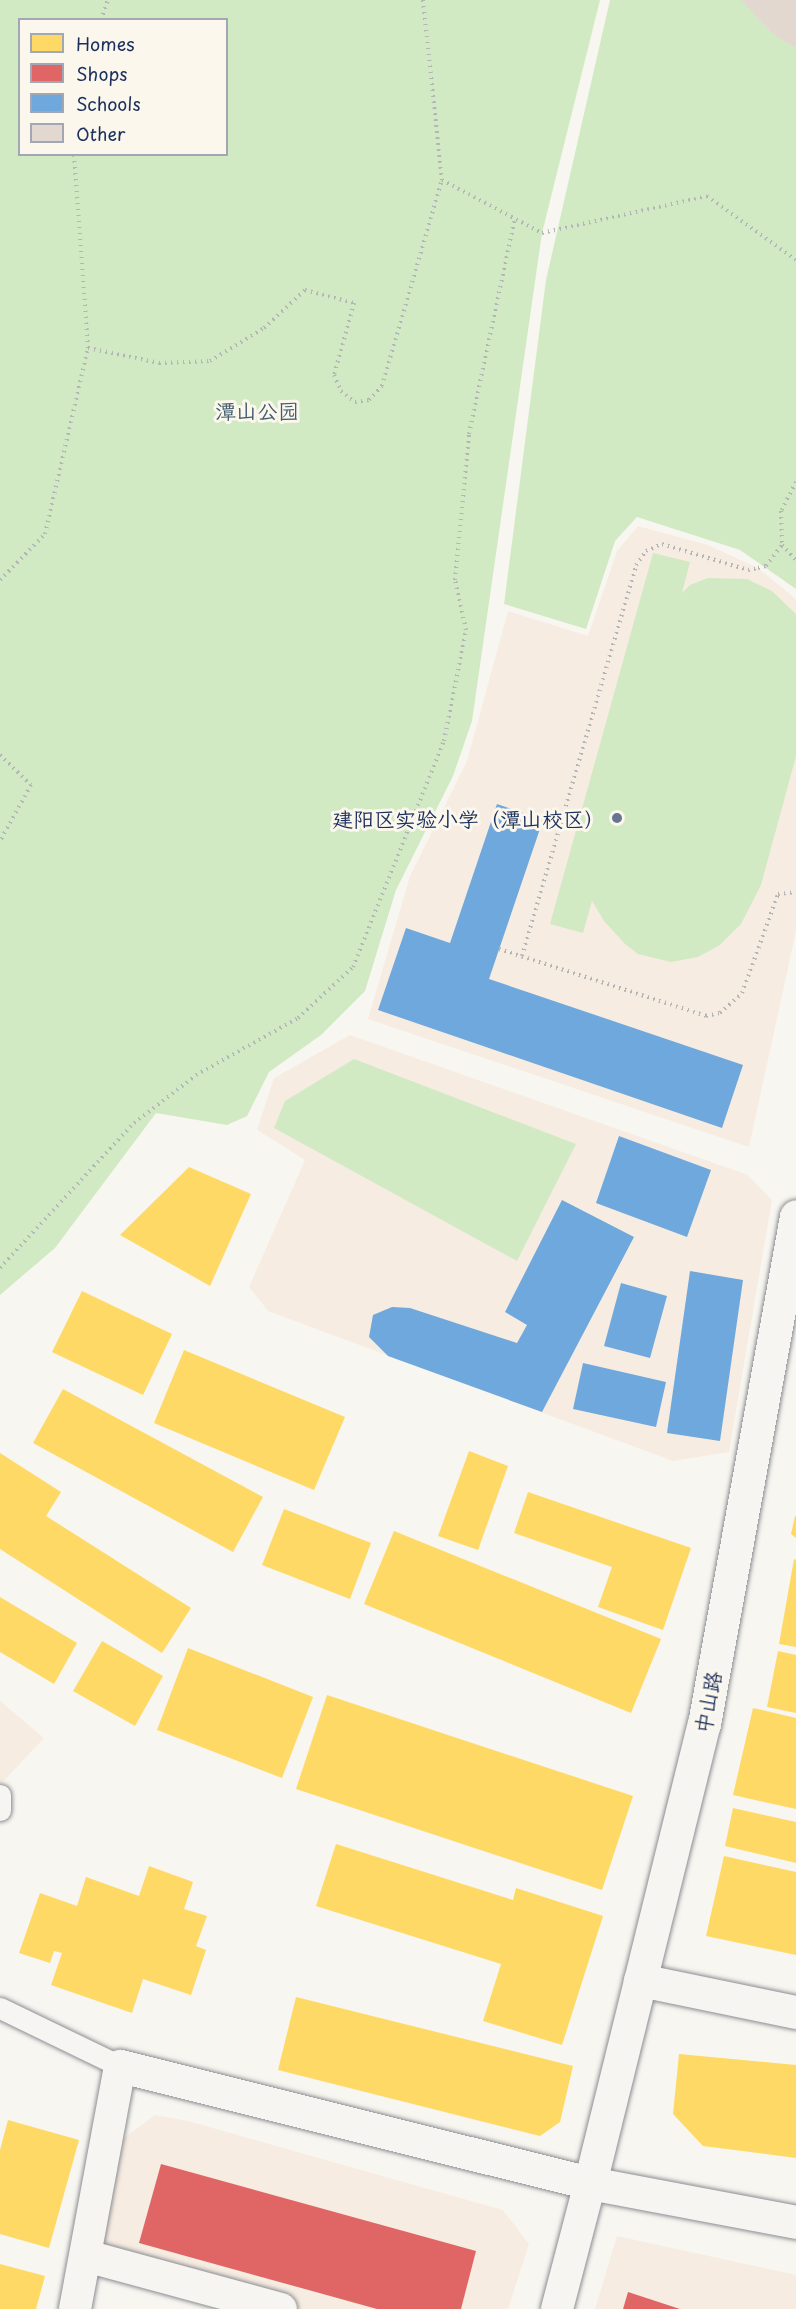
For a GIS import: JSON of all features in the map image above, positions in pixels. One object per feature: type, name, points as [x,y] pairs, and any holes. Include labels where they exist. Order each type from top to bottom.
[{"type":"street","name":"中山路","points":[[590,2183],[704,1724],[796,1216]]},
{"type":"street","points":[[640,1980],[796,2012]]},
{"type":"street","points":[[75,2309],[120,2066],[590,2183],[796,2222]]},
{"type":"street","points":[[557,2309],[590,2183]]},
{"type":"street","points":[[86,2256],[281,2309]]},
{"type":"lane","points":[[0,1794],[0,1810]]},
{"type":"lane","points":[[0,2008],[120,2066]]},
{"type":"path","points":[[102,18],[108,0]]},
{"type":"path","points":[[88,348],[159,363],[210,361],[264,327],[305,290],[354,303],[334,375],[341,391],[355,402],[369,400],[382,386],[442,180],[423,0]]},
{"type":"path","points":[[0,580],[45,534],[88,348],[74,156]]},
{"type":"path","points":[[442,180],[542,233],[707,196],[796,260]]},
{"type":"path","points":[[0,1268],[134,1123],[196,1075],[298,1018],[353,967],[444,741],[466,630],[455,580],[469,434],[515,218]]},
{"type":"path","points":[[522,956],[636,565],[646,551],[662,544],[748,570],[766,566],[782,545],[781,511],[796,482]]},
{"type":"path","points":[[782,545],[796,560]]},
{"type":"path","points":[[0,754],[31,785],[0,841]]},
{"type":"path","points":[[499,949],[706,1016],[720,1013],[742,993],[778,894],[796,892]]},
{"type":"shaded area","name":"建阳区实验小学（潭山校区）","points":[[638,526],[708,545],[758,568],[796,599],[796,931],[749,1147],[368,1019],[410,876],[467,761],[508,611],[588,636],[617,551]]},
{"type":"shaded area","points":[[350,1035],[748,1175],[772,1200],[729,1452],[673,1461],[268,1311],[249,1287],[305,1160],[257,1130],[274,1078]]},
{"type":"shaded area","points":[[0,1701],[44,1738],[0,1785]]},
{"type":"shaded area","points":[[155,2115],[188,2121],[503,2210],[529,2244],[508,2309],[228,2309],[97,2257],[120,2141]]},
{"type":"shaded area","points":[[617,2236],[796,2275],[796,2309],[595,2309]]},
{"type":"green space","name":"潭山公园","points":[[0,0],[600,0],[542,233],[472,721],[453,776],[396,890],[365,991],[321,1035],[269,1072],[247,1116],[227,1125],[156,1113],[55,1248],[0,1295]]},
{"type":"green space","points":[[610,0],[796,0],[796,589],[740,550],[637,517],[615,541],[586,629],[504,604],[546,280]]},
{"type":"green space","points":[[653,553],[690,562],[682,593],[690,585],[708,578],[747,579],[772,591],[796,614],[796,756],[761,885],[741,924],[720,945],[698,957],[671,962],[638,954],[625,944],[604,921],[592,901],[583,933],[550,924]]},
{"type":"green space","points":[[354,1059],[576,1144],[517,1261],[274,1128],[285,1101]]},
{"type":"building: Homes","points":[[189,1167],[251,1194],[210,1286],[120,1235]]},
{"type":"building: Homes","points":[[82,1291],[172,1334],[143,1395],[52,1352]]},
{"type":"building: Homes","points":[[184,1350],[345,1417],[314,1490],[154,1423]]},
{"type":"building: Homes","points":[[63,1389],[263,1497],[233,1552],[33,1443]]},
{"type":"building: Homes","points":[[469,1451],[508,1466],[478,1550],[438,1536]]},
{"type":"building: Homes","points":[[0,1453],[61,1492],[46,1516],[191,1608],[162,1653],[0,1549]]},
{"type":"building: Homes","points":[[528,1492],[691,1548],[663,1630],[598,1607],[612,1567],[514,1533]]},
{"type":"building: Homes","points":[[284,1509],[371,1543],[350,1599],[262,1565]]},
{"type":"building: Homes","points":[[796,1516],[796,1538],[791,1534]]},
{"type":"building: Homes","points":[[394,1531],[661,1639],[631,1713],[364,1604]]},
{"type":"building: Homes","points":[[794,1559],[796,1560],[796,1647],[779,1644]]},
{"type":"building: Homes","points":[[0,1597],[77,1643],[54,1684],[0,1652]]},
{"type":"building: Homes","points":[[102,1641],[163,1676],[135,1726],[73,1691]]},
{"type":"building: Homes","points":[[188,1648],[313,1697],[282,1778],[157,1730]]},
{"type":"building: Homes","points":[[778,1651],[796,1655],[796,1713],[767,1707]]},
{"type":"building: Homes","points":[[327,1695],[633,1796],[602,1890],[296,1789]]},
{"type":"building: Homes","points":[[753,1708],[796,1718],[796,1809],[733,1795]]},
{"type":"building: Homes","points":[[733,1808],[796,1822],[796,1863],[725,1846]]},
{"type":"building: Homes","points":[[336,1844],[513,1900],[516,1888],[603,1916],[562,2045],[483,2021],[501,1964],[316,1906]]},
{"type":"building: Homes","points":[[724,1856],[796,1872],[796,1955],[706,1936]]},
{"type":"building: Homes","points":[[149,1866],[193,1882],[184,1909],[207,1916],[196,1946],[206,1950],[191,1995],[143,1979],[132,2013],[51,1985],[62,1953],[54,1951],[50,1963],[19,1953],[40,1893],[77,1906],[86,1877],[139,1896]]},
{"type":"building: Homes","points":[[296,1997],[573,2066],[560,2122],[540,2136],[278,2070]]},
{"type":"building: Homes","points":[[679,2054],[796,2065],[796,2158],[703,2146],[673,2114]]},
{"type":"building: Homes","points":[[8,2120],[79,2140],[49,2248],[0,2234],[0,2150]]},
{"type":"building: Homes","points":[[0,2264],[45,2276],[36,2309],[0,2309]]},
{"type":"building: Shops","points":[[161,2164],[476,2251],[461,2309],[377,2309],[139,2243]]},
{"type":"building: Shops","points":[[628,2292],[680,2309],[623,2309]]},
{"type":"building: Schools","points":[[497,804],[543,820],[489,979],[743,1065],[722,1128],[378,1010],[406,928],[450,943]]},
{"type":"building: Schools","points":[[619,1136],[711,1170],[687,1237],[596,1203]]},
{"type":"building: Schools","points":[[562,1200],[634,1237],[542,1412],[388,1356],[369,1337],[373,1315],[392,1307],[410,1308],[517,1343],[527,1325],[505,1312]]},
{"type":"building: Schools","points":[[690,1271],[743,1280],[720,1441],[667,1433]]},
{"type":"building: Schools","points":[[621,1283],[667,1296],[650,1358],[604,1346]]},
{"type":"building: Schools","points":[[583,1363],[666,1382],[656,1427],[573,1409]]},
{"type":"building: Other","points":[[741,0],[796,0],[796,48],[773,34]]},
{"type":"place","name":"建阳区实验小学（潭山校区）","points":[[617,818]]}]
